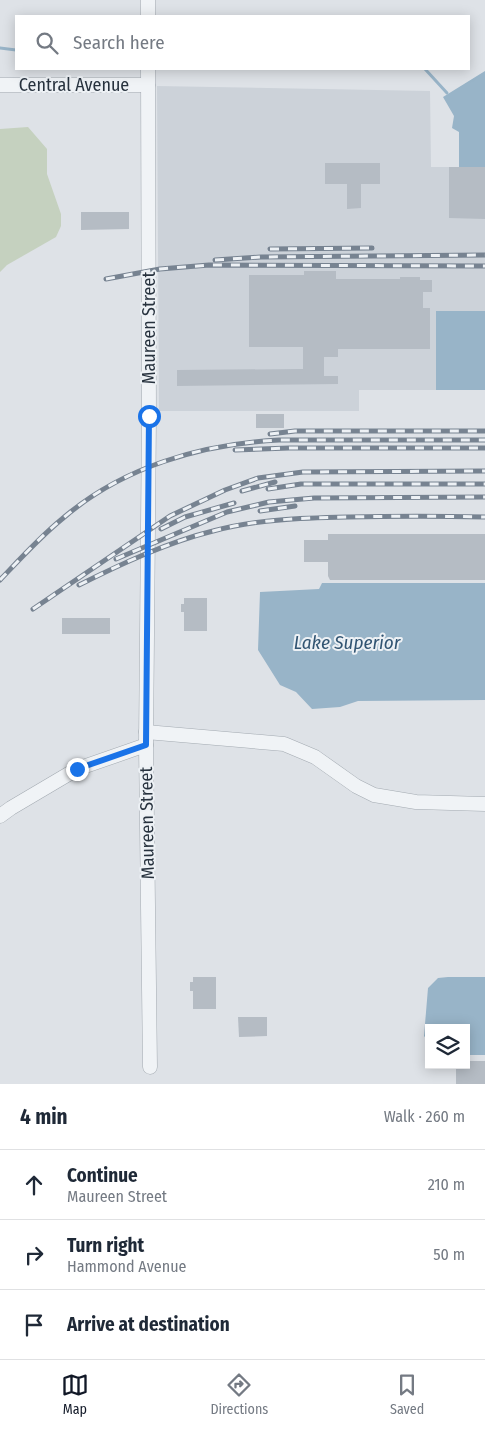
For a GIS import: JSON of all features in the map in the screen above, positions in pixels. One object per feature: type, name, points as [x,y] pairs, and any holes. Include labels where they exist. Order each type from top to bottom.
[{"type":"street","points":[[148,0],[148,15]]},
{"type":"street","name":"Maureen Street","points":[[148,70],[149,416],[146,738],[150,1067]]},
{"type":"street","name":"Central Avenue","points":[[0,85],[148,85]]},
{"type":"street","points":[[0,816],[77,769],[146,738],[284,744],[315,757],[356,786],[374,795],[416,802],[485,804]]},
{"type":"shaded area","points":[[157,86],[430,91],[431,167],[485,167],[485,311],[436,311],[436,390],[359,390],[359,411],[159,411]]},
{"type":"green space","points":[[28,127],[47,149],[47,174],[61,214],[61,226],[56,237],[7,265],[0,272],[0,129]]},
{"type":"water","points":[[485,71],[485,167],[459,167],[459,132],[452,128],[454,116],[443,97]]},
{"type":"water","points":[[436,311],[485,311],[485,390],[436,390]]},
{"type":"water","name":"Lake Superior","points":[[322,583],[485,583],[485,700],[358,701],[340,707],[312,709],[296,692],[280,685],[258,650],[260,592],[319,589]]},
{"type":"water","points":[[485,977],[485,1055],[470,1055],[470,1024],[425,1024],[428,988],[438,978]]},
{"type":"building","points":[[325,163],[380,163],[380,184],[361,184],[361,208],[347,209],[347,184],[325,184]]},
{"type":"building","points":[[449,167],[485,167],[485,219],[449,218]]},
{"type":"building","points":[[81,212],[129,212],[129,229],[81,230]]},
{"type":"building","points":[[304,271],[336,271],[336,279],[400,279],[400,277],[420,277],[420,280],[432,280],[432,292],[423,292],[423,308],[430,308],[430,349],[338,349],[338,357],[324,357],[324,376],[338,376],[338,384],[177,386],[177,370],[303,369],[303,347],[249,347],[249,275],[304,275]]},
{"type":"building","points":[[256,414],[284,414],[284,428],[256,428]]},
{"type":"building","points":[[328,534],[485,534],[485,580],[330,580],[328,576],[328,562],[304,562],[304,540],[328,540]]},
{"type":"building","points":[[184,598],[207,598],[207,631],[184,631],[184,612],[181,612],[181,604],[184,604]]},
{"type":"building","points":[[62,618],[110,618],[110,634],[62,634]]},
{"type":"building","points":[[193,977],[216,977],[216,1009],[193,1009],[193,991],[190,991],[190,982],[193,982]]},
{"type":"building","points":[[238,1017],[267,1017],[267,1036],[239,1037]]},
{"type":"building","points":[[470,1061],[485,1061],[485,1084],[456,1084],[456,1069],[470,1069]]},
{"type":"waterway","points":[[0,48],[15,50]]},
{"type":"waterway","points":[[426,70],[447,93]]},
{"type":"railway","points":[[270,249],[372,248]]},
{"type":"railway","points":[[215,260],[261,257],[485,255]]},
{"type":"railway","points":[[106,279],[160,269],[209,265],[485,266]]},
{"type":"railway","points":[[270,434],[295,431],[485,431]]},
{"type":"railway","points":[[0,580],[46,533],[85,501],[110,485],[136,472],[192,453],[250,442],[279,440],[485,440]]},
{"type":"railway","points":[[235,450],[289,448],[485,448]]},
{"type":"railway","points":[[33,609],[170,516],[225,490],[258,478],[303,472],[485,471]]},
{"type":"railway","points":[[242,491],[275,482]]},
{"type":"railway","points":[[268,489],[301,484],[485,484]]},
{"type":"railway","points":[[116,559],[227,512],[269,502],[314,498],[485,497]]},
{"type":"railway","points":[[161,529],[185,517],[234,503]]},
{"type":"railway","points":[[260,511],[295,506]]},
{"type":"railway","points":[[79,585],[162,547],[213,531],[246,524],[331,517],[485,517]]},
{"type":"route","points":[[77,769],[146,745],[149,416]]}]
